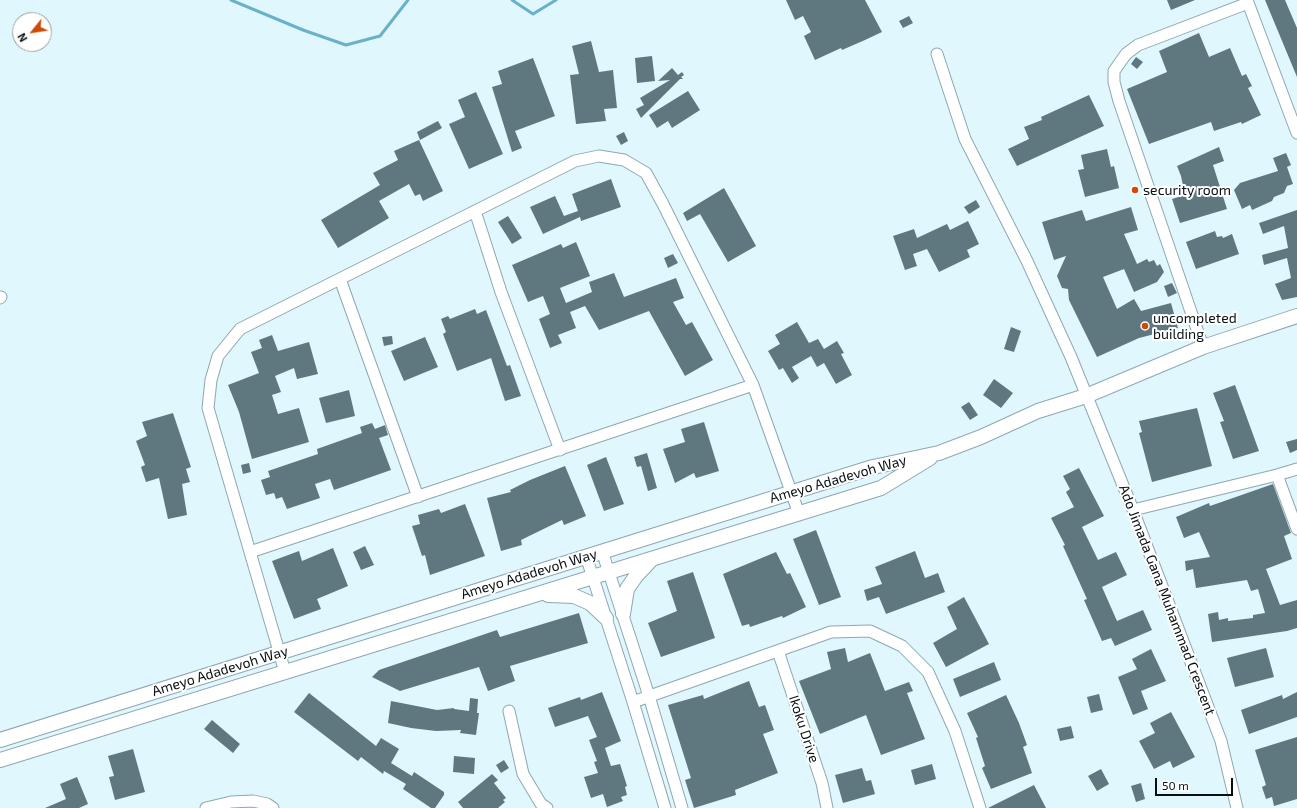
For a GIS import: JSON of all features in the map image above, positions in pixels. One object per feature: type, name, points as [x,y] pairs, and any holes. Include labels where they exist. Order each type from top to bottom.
[{"type":"street","points":[[1203,347],[1119,101],[1114,82],[1114,71],[1126,54],[1138,45],[1248,1],[1297,133]]},
{"type":"street","name":"Ado Jimada Gana Muhammad Crescent","points":[[937,54],[965,139],[1027,261],[1086,396],[1133,510],[1221,740],[1237,808]]},
{"type":"street","points":[[285,672],[208,408],[211,380],[218,356],[240,329],[575,161],[599,156],[624,160],[646,173],[753,385],[799,514]]},
{"type":"street","points":[[475,211],[501,292],[560,450]]},
{"type":"street","points":[[340,279],[418,497]]},
{"type":"street","points":[[939,453],[981,437],[1038,411],[1086,396],[1203,347],[1297,316]]},
{"type":"street","points":[[250,552],[753,385]]},
{"type":"street","name":"Ameyo Adadevoh Way","points":[[0,740],[790,492],[873,467],[939,453]]},
{"type":"street","name":"Ameyo Adadevoh Way","points":[[0,760],[881,488],[939,453]]},
{"type":"street","points":[[1133,510],[1297,469]]},
{"type":"street","points":[[1277,475],[1297,529]]},
{"type":"street","points":[[602,551],[649,696],[682,808]]},
{"type":"street","points":[[586,556],[665,808]]},
{"type":"street","points":[[623,614],[627,589],[636,576],[653,559]]},
{"type":"street","points":[[535,595],[574,596],[590,603],[606,618]]},
{"type":"street","points":[[633,702],[831,632],[870,631],[902,646],[928,672],[955,731],[980,808]]},
{"type":"street","name":"Ikoku Drive","points":[[778,651],[822,783],[827,808]]},
{"type":"street","points":[[510,711],[523,774],[541,804],[546,808]]},
{"type":"street","points":[[206,808],[231,802],[253,801],[268,804],[272,808]]},
{"type":"building","points":[[786,0],[865,0],[882,32],[815,60],[804,36],[811,32],[803,16],[795,20]]},
{"type":"building","points":[[1167,0],[1195,0],[1171,10]]},
{"type":"building","points":[[1265,0],[1285,0],[1297,28],[1297,77]]},
{"type":"building","points":[[909,16],[913,23],[903,28],[899,21]]},
{"type":"building","points":[[1199,33],[1209,57],[1230,48],[1242,76],[1246,74],[1252,86],[1248,88],[1261,115],[1242,124],[1241,122],[1214,131],[1211,122],[1149,144],[1127,89],[1167,72],[1159,51]]},
{"type":"building","points":[[591,41],[599,72],[613,70],[617,108],[604,109],[606,121],[576,124],[570,75],[579,74],[572,46]]},
{"type":"building","points":[[652,56],[655,81],[637,83],[635,58]]},
{"type":"building","points":[[1136,57],[1143,62],[1137,69],[1131,64]]},
{"type":"building","points":[[533,58],[555,116],[515,131],[522,148],[512,152],[492,87],[502,84],[498,71]]},
{"type":"building","points":[[672,68],[678,75],[682,72],[684,75],[681,77],[683,79],[680,79],[641,118],[636,109],[644,105],[640,98],[670,80],[658,81]]},
{"type":"building","points":[[688,91],[700,110],[672,128],[668,121],[657,128],[649,115]]},
{"type":"building","points":[[476,92],[503,154],[469,169],[449,124],[465,117],[458,100]]},
{"type":"building","points":[[1089,95],[1104,126],[1017,166],[1008,149],[1029,139],[1024,127],[1042,120],[1041,117]]},
{"type":"building","points":[[438,121],[442,128],[420,140],[417,132]]},
{"type":"building","points":[[624,132],[628,141],[621,145],[616,136]]},
{"type":"building","points":[[419,140],[443,191],[423,201],[420,194],[415,196],[409,184],[379,201],[389,218],[338,248],[321,220],[380,185],[373,173],[398,160],[394,151]]},
{"type":"building","points":[[1219,147],[1224,161],[1213,165],[1227,209],[1180,223],[1172,199],[1185,195],[1177,166]]},
{"type":"building","points":[[1107,149],[1111,167],[1114,166],[1119,188],[1085,197],[1078,170],[1084,169],[1081,155]]},
{"type":"building","points":[[1286,153],[1291,165],[1287,167],[1293,184],[1287,186],[1284,193],[1274,197],[1272,201],[1252,210],[1250,205],[1242,209],[1234,190],[1240,183],[1278,171],[1273,158]]},
{"type":"building","points":[[611,179],[621,207],[581,221],[580,217],[543,234],[530,207],[555,196],[564,216],[578,211],[572,194]]},
{"type":"building","points":[[724,188],[756,246],[728,262],[700,214],[687,221],[683,213]]},
{"type":"building","points":[[976,200],[980,207],[969,214],[964,207]]},
{"type":"building","points":[[1131,207],[1138,230],[1124,234],[1137,264],[1147,259],[1149,262],[1154,260],[1157,266],[1160,264],[1164,272],[1157,282],[1134,292],[1124,269],[1103,277],[1117,309],[1134,299],[1141,311],[1171,303],[1178,328],[1139,338],[1097,357],[1069,300],[1068,289],[1062,288],[1057,276],[1066,256],[1054,260],[1042,222],[1082,210],[1086,221]]},
{"type":"building","points":[[1297,210],[1297,297],[1282,300],[1275,284],[1291,278],[1287,258],[1264,265],[1262,255],[1288,248],[1284,226],[1263,234],[1259,223]]},
{"type":"building","points":[[508,216],[522,238],[512,244],[498,222]]},
{"type":"building","points":[[968,221],[979,244],[967,250],[970,257],[939,272],[927,249],[913,254],[917,266],[905,270],[893,236],[914,229],[917,238],[947,224],[950,230]]},
{"type":"building","points":[[1215,231],[1217,237],[1222,236],[1223,238],[1232,234],[1239,254],[1196,269],[1186,242]]},
{"type":"building","points":[[576,242],[590,276],[560,288],[566,303],[592,292],[589,282],[614,273],[624,297],[676,278],[684,298],[673,302],[686,325],[692,322],[713,360],[685,376],[649,311],[599,330],[585,306],[570,312],[576,328],[558,335],[562,343],[550,348],[539,319],[550,314],[543,296],[528,302],[512,265],[561,244],[563,248]]},
{"type":"building","points":[[673,254],[678,263],[668,268],[664,258]]},
{"type":"building","points":[[1172,283],[1177,293],[1168,297],[1164,286]]},
{"type":"building","points":[[475,309],[477,314],[486,310],[507,366],[510,365],[521,396],[505,401],[491,358],[457,371],[443,334],[446,332],[441,319],[448,316],[450,319]]},
{"type":"building","points":[[797,322],[809,343],[818,339],[824,349],[837,341],[844,353],[841,354],[852,375],[836,384],[824,363],[817,367],[811,356],[792,367],[799,378],[792,383],[783,368],[779,370],[768,351],[780,344],[775,335]]},
{"type":"building","points":[[1011,327],[1021,331],[1014,352],[1004,349]]},
{"type":"building","points":[[272,335],[278,351],[309,342],[318,374],[297,379],[294,368],[275,376],[281,392],[272,395],[278,414],[299,408],[309,442],[252,459],[239,412],[228,385],[259,373],[251,352],[262,348],[259,340]]},
{"type":"building","points":[[392,336],[393,344],[384,346],[382,337]]},
{"type":"building","points":[[425,337],[438,367],[404,381],[391,351]]},
{"type":"building","points":[[994,379],[1013,393],[1001,408],[983,395]]},
{"type":"building","points":[[1235,385],[1259,451],[1233,459],[1220,422],[1224,421],[1213,393]]},
{"type":"building","points":[[349,390],[355,416],[326,423],[319,398]]},
{"type":"building","points":[[969,402],[978,415],[970,420],[961,407]]},
{"type":"building","points":[[1197,408],[1212,466],[1152,482],[1139,433],[1142,432],[1139,421]]},
{"type":"building","points":[[173,413],[191,467],[186,469],[190,482],[182,484],[187,515],[168,519],[159,478],[146,482],[141,467],[145,465],[136,441],[147,436],[142,422]]},
{"type":"building","points":[[704,422],[719,471],[696,478],[694,473],[675,483],[663,449],[685,442],[681,429]]},
{"type":"building","points":[[372,423],[375,429],[385,425],[388,435],[379,438],[391,470],[334,490],[330,479],[315,484],[320,498],[287,509],[282,497],[276,499],[274,493],[266,495],[261,480],[270,477],[268,471],[318,454],[317,449],[362,433],[360,427]]},
{"type":"building","points":[[1297,439],[1297,450],[1290,453],[1286,442]]},
{"type":"building","points":[[647,453],[657,488],[648,491],[641,466],[637,467],[634,457]]},
{"type":"building","points":[[606,457],[624,504],[604,511],[587,465]]},
{"type":"building","points":[[249,463],[251,472],[243,474],[241,465]]},
{"type":"building","points":[[565,466],[586,516],[564,525],[562,520],[521,540],[522,545],[501,551],[487,498],[511,492],[510,490],[530,480]]},
{"type":"building","points":[[1079,468],[1104,516],[1082,527],[1098,560],[1116,552],[1127,575],[1102,587],[1117,621],[1143,610],[1152,630],[1115,646],[1111,638],[1102,641],[1084,600],[1087,599],[1063,546],[1065,545],[1051,518],[1074,507],[1066,492],[1070,489],[1063,476]]},
{"type":"building","points":[[1273,484],[1291,533],[1284,536],[1292,559],[1266,569],[1280,605],[1297,600],[1297,628],[1287,631],[1212,642],[1208,614],[1218,612],[1219,620],[1228,618],[1228,621],[1253,618],[1253,615],[1265,613],[1258,589],[1251,591],[1247,580],[1196,588],[1193,569],[1186,571],[1185,561],[1210,557],[1199,532],[1184,538],[1176,517],[1209,503],[1210,506]]},
{"type":"building","points":[[465,504],[485,556],[430,575],[425,555],[422,556],[412,526],[420,524],[418,515],[439,509],[441,513]]},
{"type":"building","points":[[816,530],[841,597],[819,605],[793,539]]},
{"type":"building","points":[[365,546],[374,565],[361,570],[353,552]]},
{"type":"building","points":[[333,548],[348,586],[317,599],[321,609],[294,619],[272,561],[299,551],[302,561]]},
{"type":"building","points":[[915,551],[925,578],[938,573],[945,592],[886,614],[879,597],[867,601],[864,590],[882,584],[875,567]]},
{"type":"building","points":[[776,552],[787,574],[790,573],[806,607],[783,618],[782,616],[750,627],[749,624],[742,626],[723,574]]},
{"type":"building","points":[[693,572],[715,638],[661,657],[648,623],[677,611],[667,581]]},
{"type":"building","points":[[964,597],[989,644],[946,667],[933,643],[957,629],[947,607]]},
{"type":"building","points":[[579,613],[588,643],[510,666],[515,681],[488,691],[479,667],[400,691],[372,677],[379,670],[497,630],[500,637]]},
{"type":"building","points":[[845,648],[848,662],[870,653],[885,691],[909,682],[913,691],[907,693],[925,739],[881,755],[866,715],[820,734],[799,681],[831,669],[827,652]]},
{"type":"building","points":[[1266,648],[1274,677],[1235,687],[1227,658]]},
{"type":"building","points":[[1151,649],[1166,681],[1141,691],[1148,709],[1133,715],[1118,677],[1137,669],[1132,659]]},
{"type":"building","points":[[994,662],[1001,680],[960,697],[953,679]]},
{"type":"building","points":[[749,681],[759,707],[765,705],[774,730],[763,734],[778,773],[735,790],[736,795],[694,808],[685,780],[691,778],[668,705],[703,695],[704,699]]},
{"type":"building","points":[[602,692],[621,741],[605,748],[611,766],[620,764],[627,786],[625,787],[627,795],[621,797],[623,801],[607,807],[603,794],[591,798],[584,777],[598,773],[594,762],[597,761],[589,740],[597,737],[588,716],[555,727],[548,708],[580,697],[581,700]]},
{"type":"building","points":[[1297,692],[1297,717],[1249,734],[1241,710],[1282,695],[1283,699]]},
{"type":"building","points":[[309,693],[376,746],[381,738],[399,749],[391,763],[412,776],[414,772],[444,792],[444,795],[435,808],[431,808],[403,789],[406,784],[384,771],[383,774],[361,757],[358,761],[294,712]]},
{"type":"building","points":[[1099,694],[1103,710],[1091,713],[1087,697]]},
{"type":"building","points":[[1006,695],[1027,745],[1023,747],[1032,773],[991,789],[982,768],[985,766],[976,738],[978,737],[967,713]]},
{"type":"building","points":[[470,698],[478,699],[477,713],[479,713],[476,735],[460,733],[461,730],[436,731],[388,723],[391,701],[437,710],[454,708],[469,711]]},
{"type":"building","points":[[1171,712],[1195,757],[1173,768],[1170,761],[1154,769],[1139,741],[1155,733],[1150,723]]},
{"type":"building","points":[[212,720],[240,744],[233,753],[204,729]]},
{"type":"building","points":[[1071,726],[1074,738],[1060,741],[1057,729]]},
{"type":"building","points":[[1297,737],[1297,799],[1274,806],[1272,797],[1266,799],[1262,787],[1266,785],[1255,750]]},
{"type":"building","points":[[133,749],[145,792],[115,800],[109,777],[114,776],[108,756]]},
{"type":"building","points":[[454,756],[475,758],[474,774],[453,772]]},
{"type":"building","points":[[504,760],[509,768],[501,773],[496,765]]},
{"type":"building","points":[[932,764],[936,779],[915,785],[911,770]]},
{"type":"building","points":[[862,768],[866,781],[871,780],[875,794],[843,803],[835,775]]},
{"type":"building","points":[[1101,769],[1109,784],[1097,791],[1088,776]]},
{"type":"building","points":[[492,774],[498,780],[494,783],[506,798],[503,800],[505,802],[498,808],[463,808],[458,802]]},
{"type":"building","points":[[77,777],[88,804],[79,808],[45,808],[66,799],[60,784]]},
{"type":"building","points":[[1141,783],[1145,799],[1136,802],[1131,786]]},
{"type":"building","points":[[1034,785],[1046,808],[988,808]]},
{"type":"waterway","points":[[231,0],[303,30],[346,45],[380,36],[408,0]]},
{"type":"waterway","points":[[512,0],[533,14],[556,0]]},
{"type":"place","name":"security room","points":[[1135,190]]},
{"type":"place","name":"uncompleted building","points":[[1145,326]]}]
